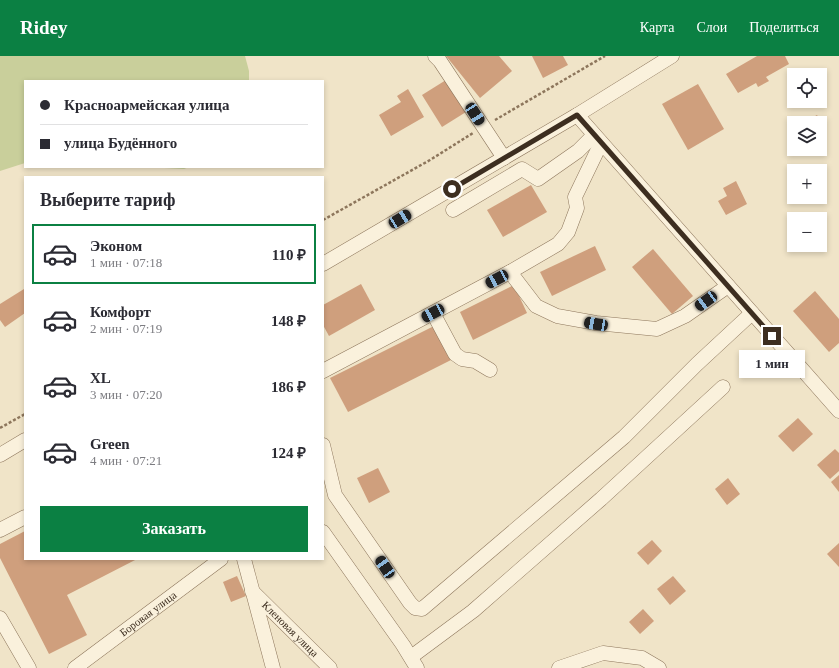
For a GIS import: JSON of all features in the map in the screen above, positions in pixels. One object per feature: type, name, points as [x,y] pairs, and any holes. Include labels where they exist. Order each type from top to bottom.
[{"type":"street","points":[[435,56],[440,61],[504,158]]},
{"type":"street","points":[[324,263],[577,115],[672,56]]},
{"type":"street","points":[[577,115],[752,313],[837,405]]},
{"type":"street","points":[[453,210],[522,168],[538,179],[598,139]]},
{"type":"street","points":[[324,370],[510,272],[558,244],[568,232],[577,208],[575,197],[598,139]]},
{"type":"street","points":[[510,272],[536,306],[557,316],[596,324],[657,329],[685,316],[728,286]]},
{"type":"street","points":[[433,313],[455,354],[462,359],[475,361],[490,370]]},
{"type":"street","points":[[324,450],[335,494],[410,603],[415,608],[422,609],[624,437],[697,364],[752,313]]},
{"type":"street","points":[[324,533],[414,663],[601,499],[723,387]]},
{"type":"street","points":[[0,455],[24,441]]},
{"type":"street","points":[[0,530],[24,518]]},
{"type":"street","name":"Боровая улица","points":[[75,668],[220,560]]},
{"type":"street","points":[[244,560],[272,668]]},
{"type":"street","name":"Кленовая улица","points":[[251,590],[330,668]]},
{"type":"street","points":[[0,618],[29,668]]},
{"type":"street","points":[[559,668],[603,653],[642,658],[659,668]]},
{"type":"path","points":[[324,219],[430,160],[483,127],[605,56]]},
{"type":"path","points":[[0,428],[24,415]]},
{"type":"green space","points":[[0,56],[245,56],[249,71],[249,80],[24,80],[24,163],[0,171]]},
{"type":"green space","points":[[164,168],[186,168],[184,169]]},
{"type":"building","points":[[446,56],[499,56],[512,71],[480,98]]},
{"type":"building","points":[[532,56],[563,56],[568,65],[543,78]]},
{"type":"building","points":[[757,56],[785,56],[789,64],[766,77],[769,81],[758,87],[756,83],[738,93],[726,74]]},
{"type":"building","points":[[446,80],[466,112],[442,127],[422,95]]},
{"type":"building","points":[[698,84],[724,129],[688,150],[662,104]]},
{"type":"building","points":[[408,89],[424,117],[391,136],[379,115],[401,102],[397,96]]},
{"type":"building","points":[[736,181],[747,204],[726,215],[718,201],[727,196],[723,188]]},
{"type":"building","points":[[531,185],[547,212],[503,237],[487,210]]},
{"type":"building","points":[[595,246],[606,270],[552,296],[540,272]]},
{"type":"building","points":[[653,249],[693,296],[672,314],[632,267]]},
{"type":"building","points":[[361,284],[375,310],[329,336],[324,327],[324,304]]},
{"type":"building","points":[[514,285],[527,313],[473,340],[460,312]]},
{"type":"building","points":[[24,289],[24,314],[5,327],[0,320],[0,304]]},
{"type":"building","points":[[815,291],[839,319],[839,343],[829,352],[793,311]]},
{"type":"building","points":[[434,326],[451,360],[348,412],[330,378]]},
{"type":"building","points":[[798,418],[813,434],[793,452],[778,436]]},
{"type":"building","points":[[835,449],[839,453],[839,471],[830,479],[817,465]]},
{"type":"building","points":[[378,468],[390,492],[369,503],[357,478]]},
{"type":"building","points":[[839,475],[839,492],[831,482]]},
{"type":"building","points":[[728,478],[740,494],[727,505],[715,489]]},
{"type":"building","points":[[24,532],[24,560],[135,560],[67,595],[87,635],[49,654],[0,558],[0,544]]},
{"type":"building","points":[[652,540],[662,551],[648,565],[637,553]]},
{"type":"building","points":[[839,543],[839,567],[827,554]]},
{"type":"building","points":[[237,576],[246,596],[231,602],[223,582]]},
{"type":"building","points":[[673,576],[686,591],[670,605],[657,589]]},
{"type":"building","points":[[643,609],[654,621],[640,634],[629,622]]},
{"type":"route","points":[[452,189],[577,115],[772,336]]}]
